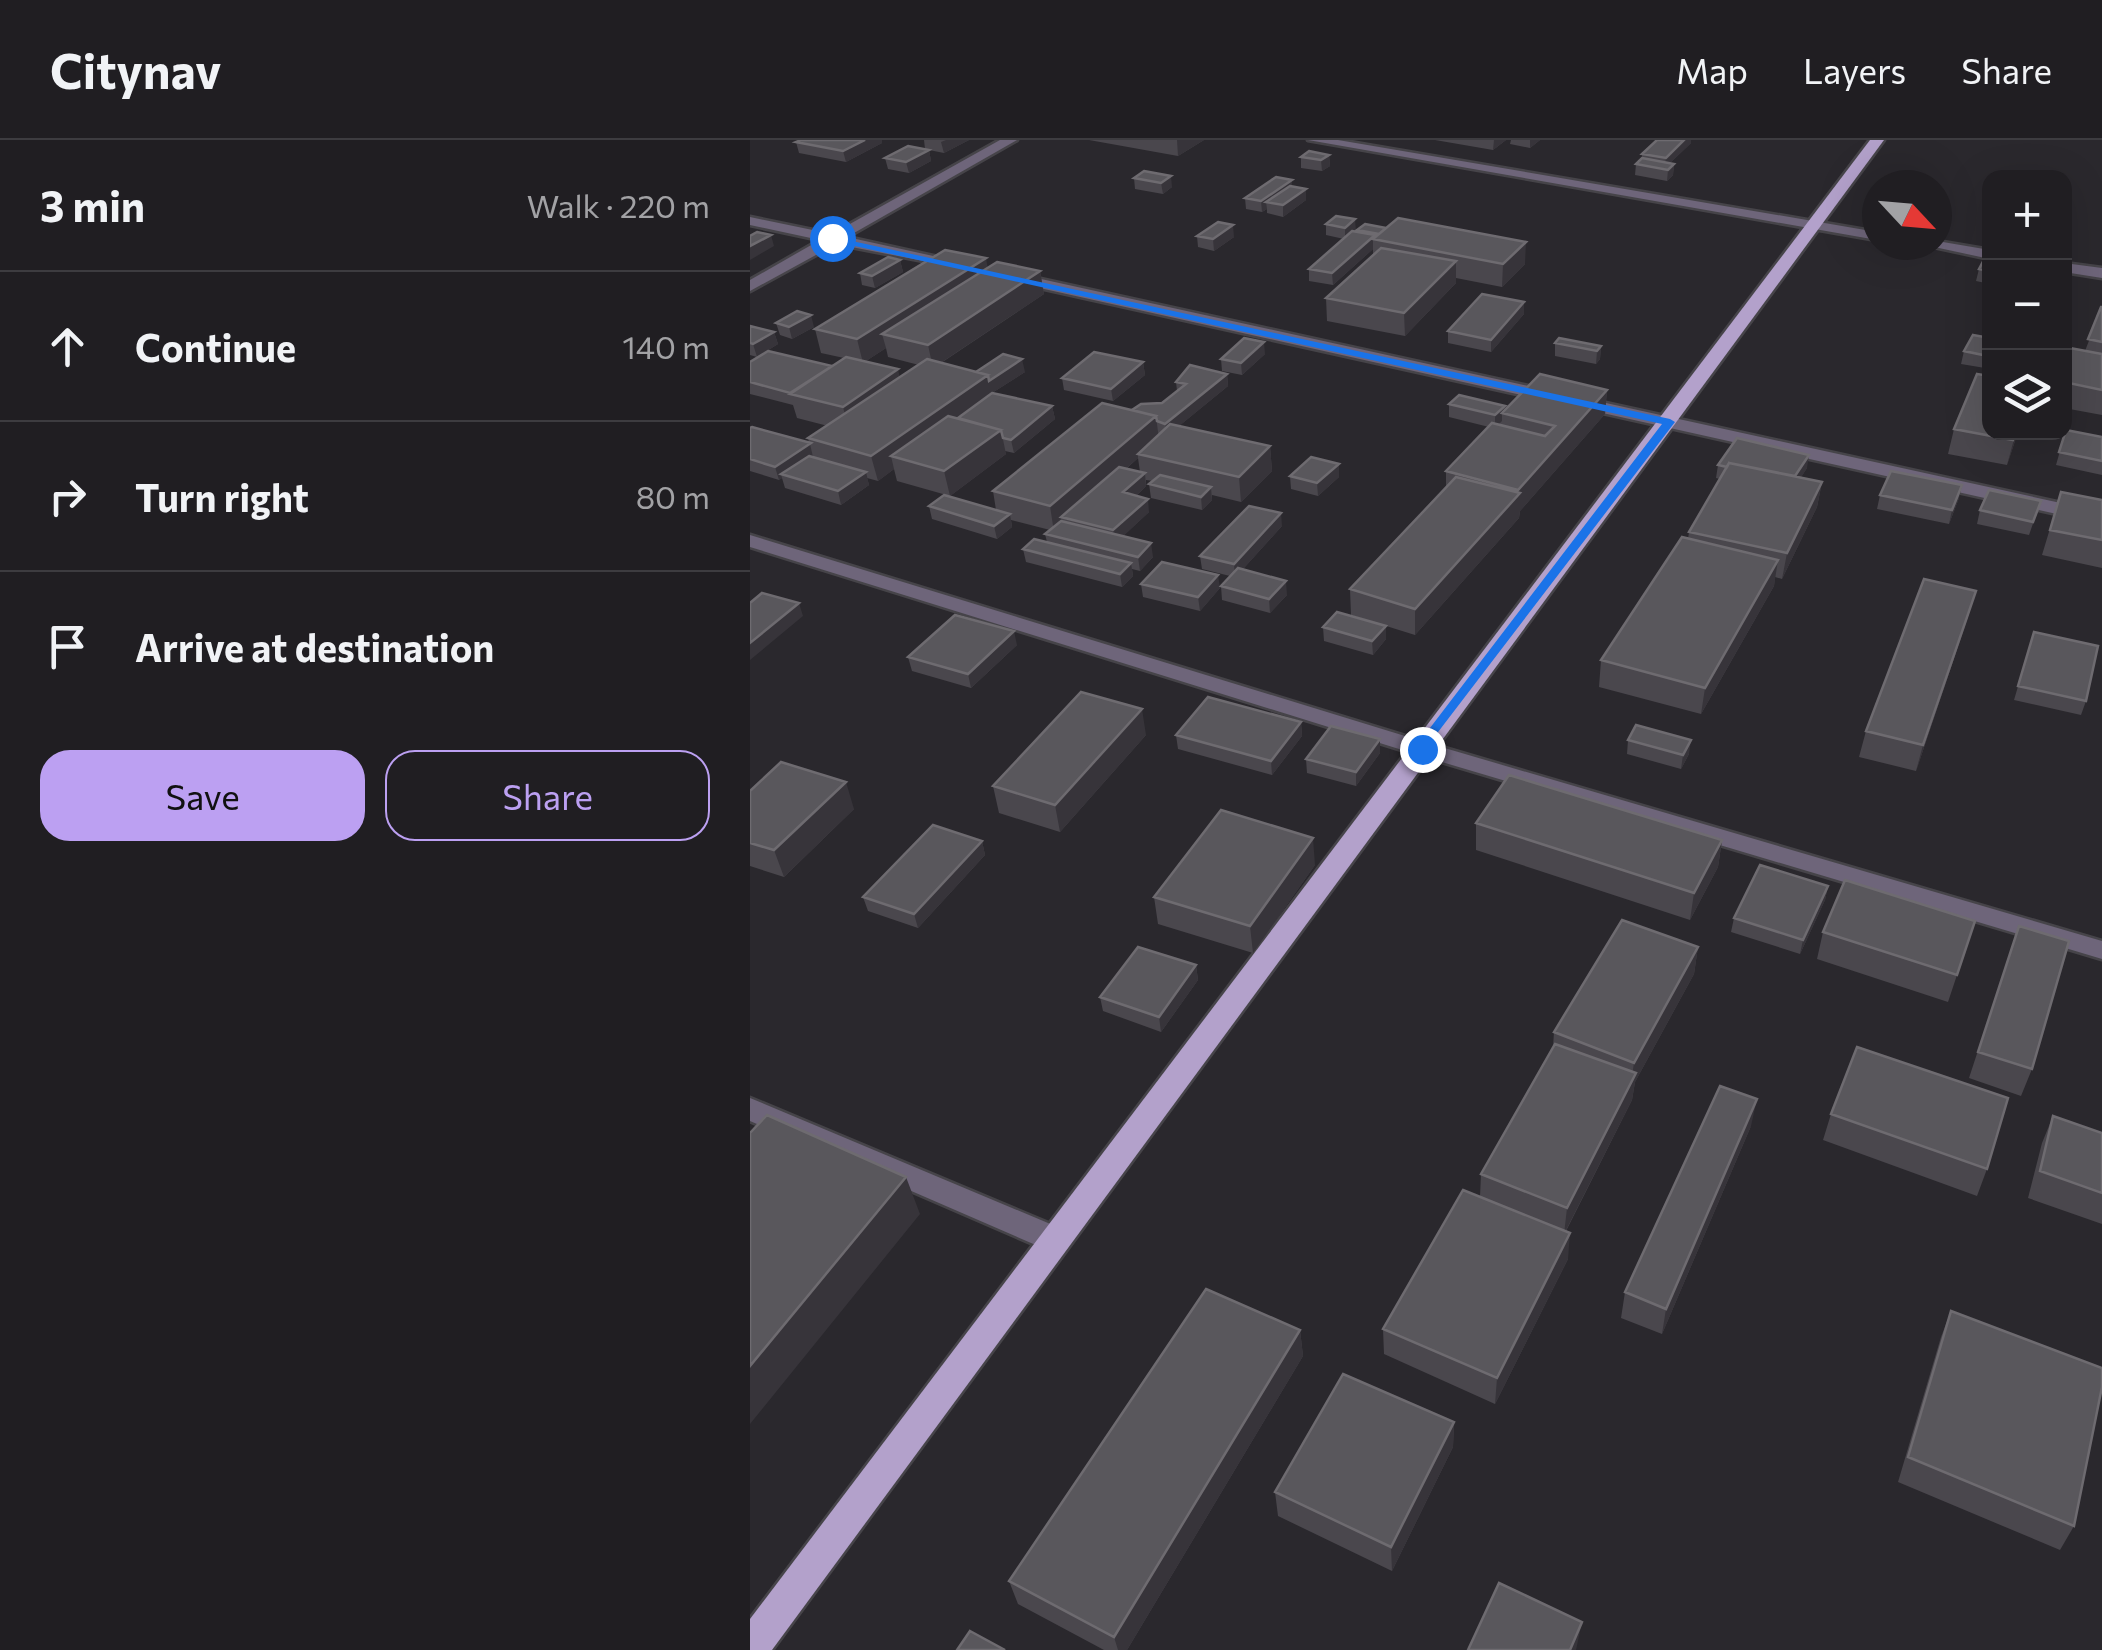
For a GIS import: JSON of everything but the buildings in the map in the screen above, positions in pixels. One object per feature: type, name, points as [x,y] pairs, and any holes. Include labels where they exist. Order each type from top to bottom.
[{"type":"main road","points":[[750,1649],[1877,140]]},
{"type":"street","points":[[750,286],[1010,140]]},
{"type":"street","points":[[1315,140],[1862,234]]},
{"type":"street","points":[[750,221],[2102,518]]},
{"type":"street","points":[[1952,248],[1982,253]]},
{"type":"street","points":[[2072,268],[2102,273]]},
{"type":"street","points":[[750,541],[1422,749],[2102,950]]},
{"type":"street","points":[[750,1109],[1056,1240]]},
{"type":"route","points":[[832,238],[1670,422],[1422,749]]}]
